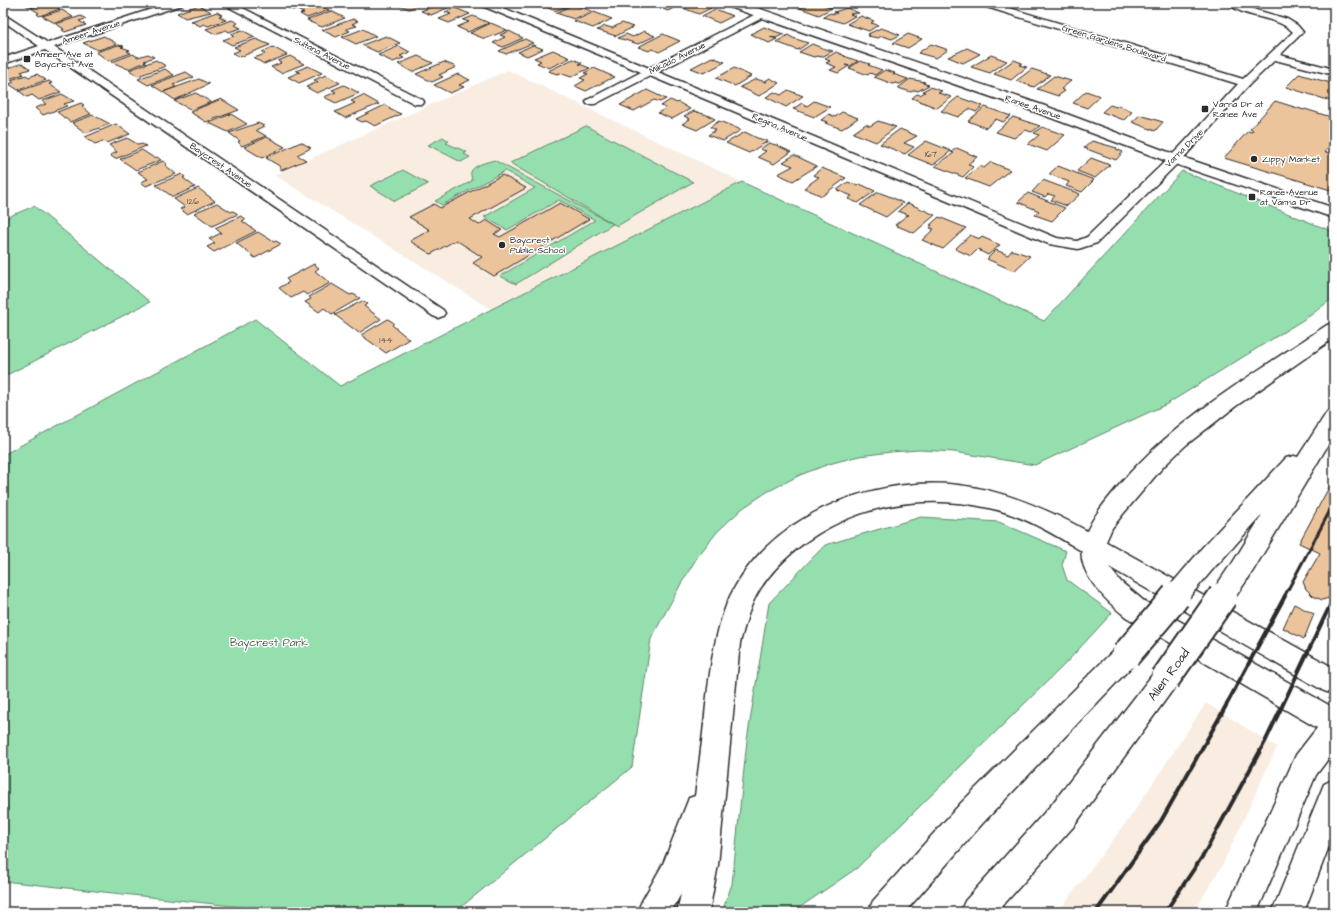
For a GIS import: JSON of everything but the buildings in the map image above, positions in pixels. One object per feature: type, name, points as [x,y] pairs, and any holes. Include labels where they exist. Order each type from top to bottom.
[{"type":"main road","name":"Ranee Avenue","points":[[732,3],[1043,110],[1174,159],[1334,213]]},
{"type":"main road","points":[[1334,329],[1242,390],[1196,424],[1170,446],[1148,468],[1103,522],[1093,546],[1093,555],[1100,574],[1107,585],[1118,597],[1135,609],[1334,723]]},
{"type":"main road","points":[[884,912],[908,883],[991,794],[1126,655],[1209,557],[1331,422]]},
{"type":"main road","name":"Allen Road","points":[[976,912],[1063,815],[1165,679],[1239,572],[1331,422]]},
{"type":"main road","points":[[693,912],[703,865],[725,654],[731,624],[745,593],[757,573],[774,555],[807,529],[834,514],[860,503],[883,497],[934,491],[960,493],[989,499],[1024,510],[1093,546],[1334,682]]},
{"type":"main road","points":[[1241,912],[1306,765],[1334,728]]},
{"type":"main road","points":[[653,912],[662,899],[685,852],[703,801],[716,738]]},
{"type":"main road","points":[[1288,912],[1334,794]]},
{"type":"main road","points":[[873,912],[908,883]]},
{"type":"street","name":"Ameer Avenue","points":[[3,60],[179,3]]},
{"type":"street","name":"Sultana Avenue","points":[[226,3],[419,102]]},
{"type":"street","name":"Regina Avenue","points":[[483,3],[1054,241],[1078,245]]},
{"type":"street","name":"Green Gardens Boulevard","points":[[982,3],[1245,83]]},
{"type":"street","name":"Varna Drive","points":[[1078,245],[1092,240],[1183,151],[1245,83],[1298,32],[1294,26],[1233,3]]},
{"type":"street","name":"Mikado Avenue","points":[[591,102],[763,14]]},
{"type":"street","name":"Baycrest Avenue","points":[[3,17],[438,313]]},
{"type":"street","points":[[1273,56],[1334,72]]},
{"type":"shaded area","name":"Baycrest Public School","points":[[508,70],[742,182],[491,309],[274,175]]},
{"type":"shaded area","points":[[1206,703],[1277,747],[1223,864],[1194,912],[1058,912],[1131,816]]},
{"type":"green space","points":[[586,126],[693,182],[617,226],[510,163]]},
{"type":"green space","points":[[443,137],[449,141],[446,143],[467,152],[464,154],[470,157],[461,162],[428,145]]},
{"type":"green space","points":[[494,160],[613,224],[516,284],[500,276],[595,220],[559,200],[507,230],[484,217],[535,188],[505,171],[442,205],[435,201],[472,181],[471,173],[475,167]]},
{"type":"green space","points":[[403,170],[428,184],[395,201],[370,186]]},
{"type":"green space","name":"Baycrest Park","points":[[1182,171],[1334,232],[1334,297],[1311,315],[1167,404],[1035,465],[954,452],[920,450],[859,456],[829,464],[800,475],[767,492],[743,508],[718,531],[698,556],[651,639],[632,767],[455,912],[288,912],[3,881],[3,455],[255,319],[340,386],[742,182],[1044,321]]},
{"type":"green space","points":[[34,206],[150,302],[3,377],[3,219]]},
{"type":"green space","points":[[921,517],[999,522],[1066,551],[1062,565],[1067,580],[1112,613],[1065,664],[857,868],[793,912],[722,912],[732,884],[747,740],[769,603],[825,545]]},
{"type":"railway","points":[[1284,597],[1334,503]]},
{"type":"railway","points":[[1096,912],[1161,821],[1222,713],[1285,596]]},
{"type":"railway","points":[[1165,912],[1204,854],[1266,740],[1334,597]]},
{"type":"place","name":"Ameer Ave at Baycrest Ave","points":[[27,59]]},
{"type":"place","name":"Varna Dr at Ranee Ave","points":[[1205,109]]},
{"type":"place","name":"Zippy Market","points":[[1254,159]]},
{"type":"place","name":"Ranee Avenue at Varna Dr","points":[[1252,197]]},
{"type":"place","name":"Baycrest Public School","points":[[502,245]]}]
